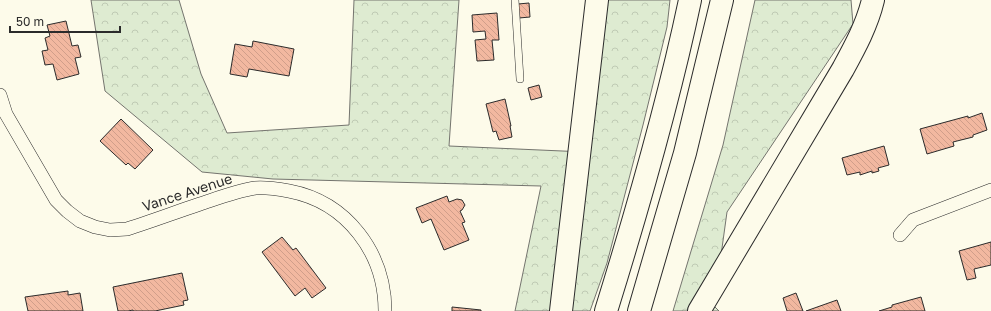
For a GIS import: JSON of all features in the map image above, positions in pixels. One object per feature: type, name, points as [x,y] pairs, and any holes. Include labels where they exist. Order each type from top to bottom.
[{"type":"highway","points":[[561,311],[597,0]]},
{"type":"highway","points":[[606,311],[656,143],[690,0]]},
{"type":"highway","points":[[639,311],[685,153],[722,0]]},
{"type":"highway","points":[[699,311],[856,46],[866,24],[873,0]]},
{"type":"street","name":"Vance Avenue","points":[[0,95],[6,114],[56,200],[80,221],[95,227],[110,230],[127,228],[143,224],[233,192],[256,188],[275,188],[298,193],[317,200],[334,210],[350,223],[364,239],[375,259],[381,277],[385,298],[385,311]]},
{"type":"street","points":[[900,235],[914,220],[991,190]]},
{"type":"lane","points":[[515,0],[520,79]]},
{"type":"green space","points":[[91,0],[179,0],[201,74],[227,133],[349,125],[354,0],[459,0],[449,146],[585,152],[608,0],[670,0],[667,27],[643,125],[607,263],[590,311],[515,311],[541,186],[273,179],[202,172],[105,91]]},
{"type":"green space","points":[[755,0],[851,0],[853,24],[727,212],[714,306],[719,311],[673,311],[723,145]]},
{"type":"building","points":[[529,3],[530,17],[519,18],[518,4]]},
{"type":"building","points":[[497,13],[499,40],[492,40],[494,60],[477,61],[475,40],[486,39],[485,31],[473,32],[472,15]]},
{"type":"building","points":[[66,21],[72,46],[78,45],[81,57],[75,58],[79,74],[57,80],[53,64],[45,65],[42,51],[48,50],[45,38],[50,36],[47,25]]},
{"type":"building","points":[[253,41],[294,49],[289,76],[249,69],[247,77],[230,74],[235,44],[252,47]]},
{"type":"building","points":[[539,85],[542,97],[531,100],[528,88]]},
{"type":"building","points":[[505,99],[512,137],[499,140],[496,131],[493,132],[486,104]]},
{"type":"building","points":[[982,113],[987,130],[973,135],[973,137],[953,142],[954,146],[927,154],[920,129],[968,116],[968,118]]},
{"type":"building","points":[[121,119],[153,150],[135,169],[128,163],[126,165],[100,141]]},
{"type":"building","points":[[884,146],[889,165],[878,168],[879,171],[872,173],[872,171],[860,175],[860,172],[847,175],[842,158]]},
{"type":"building","points":[[447,196],[449,202],[457,199],[462,200],[465,205],[460,211],[465,222],[462,223],[469,240],[444,250],[431,219],[422,223],[416,208]]},
{"type":"building","points":[[282,237],[293,250],[296,248],[326,288],[312,298],[305,288],[295,296],[262,252]]},
{"type":"building","points":[[991,242],[991,265],[974,269],[976,278],[967,280],[959,251]]},
{"type":"building","points":[[182,273],[188,300],[183,301],[184,305],[155,311],[118,311],[113,287]]},
{"type":"building","points":[[68,291],[68,295],[80,293],[83,311],[28,311],[25,297]]},
{"type":"building","points":[[796,293],[803,311],[787,311],[783,298]]},
{"type":"building","points":[[921,297],[925,311],[879,311],[892,307],[892,305]]},
{"type":"building","points":[[837,300],[841,311],[806,311]]},
{"type":"building","points":[[452,307],[481,310],[481,311],[452,311]]}]
